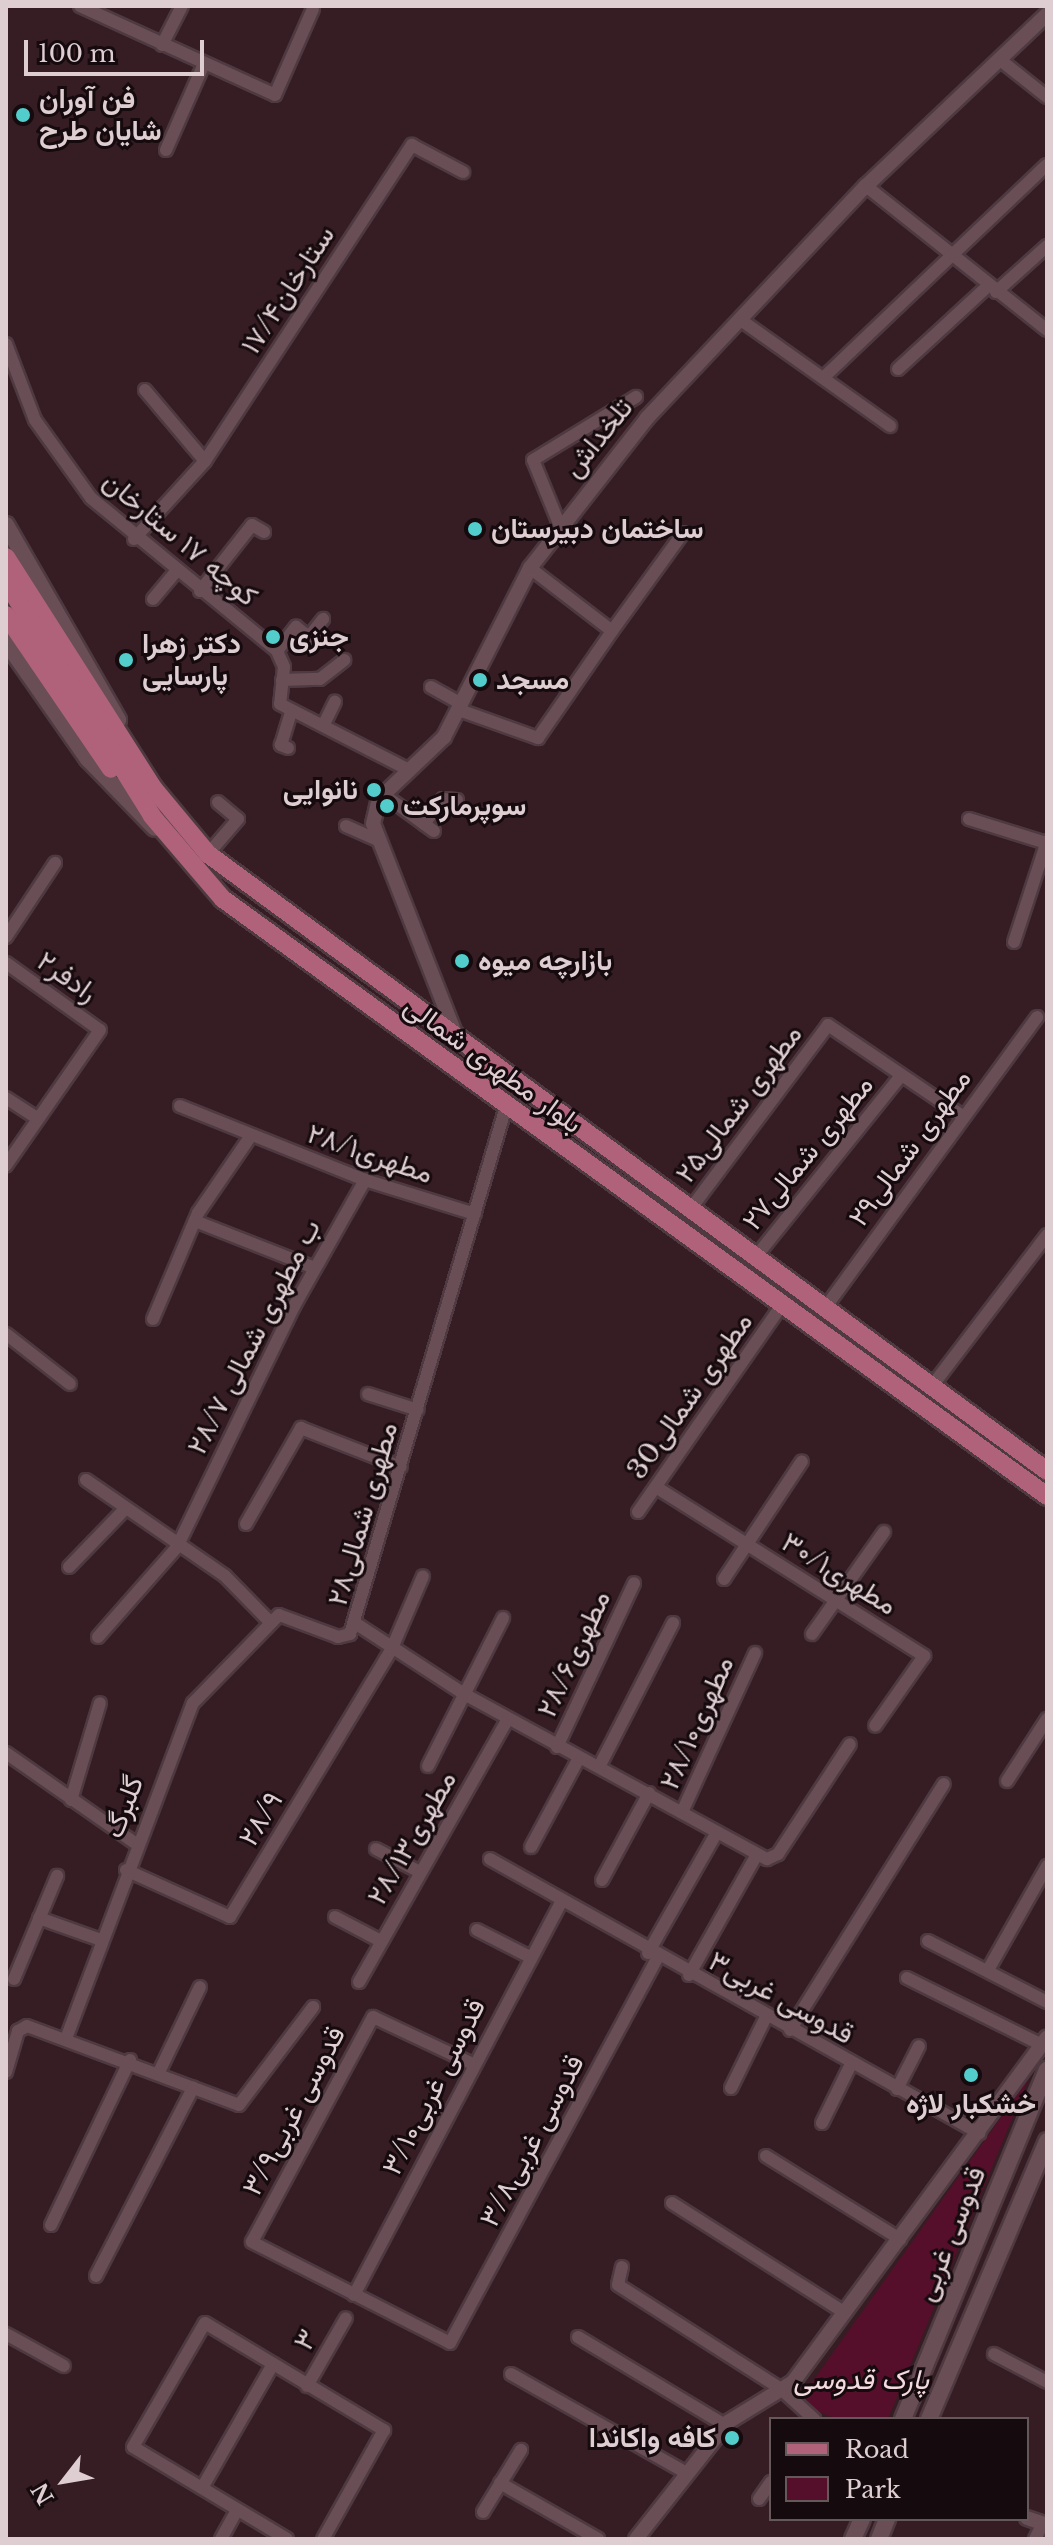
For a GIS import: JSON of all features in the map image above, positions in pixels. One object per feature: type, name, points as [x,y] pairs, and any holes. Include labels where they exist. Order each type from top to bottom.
[{"type":"main road","points":[[6,525],[154,789]]},
{"type":"main road","name":"بلوار مطهرى شمالى","points":[[6,557],[154,789],[208,854],[411,1008],[1047,1471]]},
{"type":"main road","name":"بلوار مطهرى شمالى","points":[[6,582],[173,846],[223,899],[505,1110],[1047,1496]]},
{"type":"main road","points":[[6,615],[105,762],[173,846]]},
{"type":"main road","points":[[9,651],[88,759],[173,846]]},
{"type":"main road","name":"قدوسی غربی","points":[[904,2417],[1047,2069]]},
{"type":"main road","name":"قدوسی غربی","points":[[930,2417],[1047,2141]]},
{"type":"street","points":[[80,6],[275,95],[313,9]]},
{"type":"street","points":[[162,45],[182,6]]},
{"type":"street","name":"تلخداش","points":[[383,794],[462,707],[530,568],[647,418],[866,186],[1047,14]]},
{"type":"street","points":[[999,59],[1047,97]]},
{"type":"street","points":[[166,150],[204,64]]},
{"type":"street","name":"ستارخان۱۷/۴","points":[[134,539],[205,461],[412,145],[463,172]]},
{"type":"street","points":[[823,378],[955,256],[1047,165]]},
{"type":"street","points":[[866,186],[1047,330]]},
{"type":"street","points":[[898,369],[1047,246]]},
{"type":"street","points":[[741,320],[890,426]]},
{"type":"street","name":"کوچه ۱۷ ستارخان","points":[[6,344],[35,420],[62,463],[134,539],[277,651]]},
{"type":"street","points":[[145,390],[205,461]]},
{"type":"street","points":[[560,526],[533,460],[636,397]]},
{"type":"street","points":[[200,591],[252,525],[264,532]]},
{"type":"street","points":[[431,687],[462,707],[538,738],[683,533]]},
{"type":"street","points":[[530,568],[612,631]]},
{"type":"street","points":[[153,599],[175,573]]},
{"type":"street","points":[[323,619],[309,637],[296,627],[277,651],[282,680],[277,693],[291,712],[324,724],[407,769]]},
{"type":"street","points":[[282,680],[320,679],[344,660]]},
{"type":"street","points":[[324,724],[335,701]]},
{"type":"street","points":[[288,748],[281,745],[291,712]]},
{"type":"street","points":[[457,800],[443,799],[429,827],[383,794],[372,813],[379,841],[459,1042]]},
{"type":"street","points":[[208,854],[238,819],[218,802]]},
{"type":"street","points":[[969,819],[1047,842],[1014,942]]},
{"type":"street","points":[[346,826],[379,841]]},
{"type":"street","points":[[6,937],[55,863]]},
{"type":"street","name":"رادفر۲","points":[[6,963],[100,1030],[37,1118]]},
{"type":"street","points":[[411,1008],[425,1001],[434,976]]},
{"type":"street","name":"مطهرى شمالى۲۹","points":[[825,1308],[961,1115],[1037,1017]]},
{"type":"street","name":"مطهرى شمالى۲۵","points":[[689,1211],[828,1025],[900,1077]]},
{"type":"street","points":[[900,1077],[961,1115]]},
{"type":"street","name":"مطهرى شمالى۲۷","points":[[754,1259],[900,1077]]},
{"type":"street","points":[[6,1098],[37,1118],[6,1165]]},
{"type":"street","name":"مطهری۲۸/۱","points":[[180,1106],[250,1137],[365,1180],[475,1214]]},
{"type":"street","name":"مطهرى شمالى۲۸","points":[[505,1110],[355,1623],[466,1695],[557,1747],[649,1793],[756,1856]]},
{"type":"street","points":[[153,1319],[195,1221],[250,1137]]},
{"type":"street","name":"۲۸/۷ ب مطهرى شمالى","points":[[177,1547],[188,1517],[315,1268],[365,1180]]},
{"type":"street","points":[[195,1221],[315,1268]]},
{"type":"street","points":[[932,1386],[1047,1235]]},
{"type":"street","name":"مطهرى شمالى30","points":[[638,1512],[781,1306]]},
{"type":"street","points":[[6,1334],[70,1384]]},
{"type":"street","points":[[368,1394],[418,1410]]},
{"type":"street","points":[[246,1524],[301,1428],[401,1467]]},
{"type":"street","points":[[724,1579],[802,1461]]},
{"type":"street","points":[[86,1480],[177,1547],[225,1576],[269,1621],[279,1615],[338,1637],[350,1634],[355,1623]]},
{"type":"street","name":"مطهری۳۰/۱","points":[[656,1487],[924,1656],[875,1726]]},
{"type":"street","points":[[69,1567],[125,1509]]},
{"type":"street","points":[[812,1634],[884,1532]]},
{"type":"street","points":[[98,1637],[177,1547]]},
{"type":"street","points":[[392,1648],[423,1576]]},
{"type":"street","name":"مطهری۲۸/۶","points":[[557,1747],[634,1583]]},
{"type":"street","points":[[428,1766],[503,1618]]},
{"type":"street","name":"گلبرگ","points":[[67,2036],[135,1843],[193,1703],[269,1621]]},
{"type":"street","points":[[599,1767],[673,1623]]},
{"type":"street","name":"۲۸/۹","points":[[126,1870],[230,1917],[392,1648]]},
{"type":"street","name":"مطهری۲۸/۱۰","points":[[682,1812],[755,1653]]},
{"type":"street","points":[[71,1800],[100,1703]]},
{"type":"street","name":"مطهری۲۸/۱۳","points":[[359,1982],[508,1719]]},
{"type":"street","points":[[1007,1781],[1047,1719]]},
{"type":"street","points":[[689,1975],[756,1856],[778,1854],[850,1744]]},
{"type":"street","points":[[6,1753],[135,1843]]},
{"type":"street","points":[[531,1847],[579,1758]]},
{"type":"street","points":[[790,2030],[944,1784]]},
{"type":"street","points":[[602,1880],[649,1793]]},
{"type":"street","name":"قدوسی غربی۳/۸","points":[[354,2295],[447,2345],[717,1832]]},
{"type":"street","points":[[376,1849],[420,1872]]},
{"type":"street","name":"قدوسی غربی۳","points":[[490,1859],[560,1904],[652,1956],[979,2133]]},
{"type":"street","points":[[988,1970],[1047,1866]]},
{"type":"street","points":[[14,1979],[57,1876]]},
{"type":"street","name":"قدوسی غربی۳/۱۰","points":[[354,2295],[528,1956],[560,1904]]},
{"type":"street","points":[[335,1917],[381,1941]]},
{"type":"street","points":[[39,1918],[101,1940]]},
{"type":"street","points":[[477,1930],[528,1956]]},
{"type":"street","points":[[928,1941],[1047,2002]]},
{"type":"street","points":[[636,2539],[725,2425],[781,2389],[845,2313],[1045,2042],[907,1978]]},
{"type":"street","points":[[160,2070],[200,1987]]},
{"type":"street","points":[[6,2072],[22,2028],[67,2036],[160,2070],[193,2088],[239,2105],[249,2101],[313,2007]]},
{"type":"street","name":"قدوسی غربی۳/۹","points":[[354,2295],[252,2242],[373,2017],[473,2064]]},
{"type":"street","points":[[731,2088],[766,2017]]},
{"type":"street","points":[[897,2089],[919,2046]]},
{"type":"street","points":[[51,2225],[130,2060]]},
{"type":"street","points":[[822,2123],[851,2064]]},
{"type":"street","points":[[96,2276],[193,2088]]},
{"type":"street","points":[[766,2156],[900,2239]]},
{"type":"street","points":[[672,2203],[845,2313]]},
{"type":"street","points":[[622,2267],[618,2285],[781,2389],[812,2417]]},
{"type":"street","name":"۳","points":[[307,2386],[346,2318]]},
{"type":"street","points":[[287,2539],[139,2453],[135,2438],[205,2323],[384,2430],[323,2539]]},
{"type":"street","points":[[6,2334],[64,2366]]},
{"type":"street","points":[[578,2337],[725,2425]]},
{"type":"street","points":[[994,2354],[1047,2382]]},
{"type":"street","points":[[202,2488],[273,2364]]},
{"type":"street","points":[[511,2374],[687,2473]]},
{"type":"street","points":[[940,2393],[940,2417]]},
{"type":"street","points":[[483,2512],[521,2450]]},
{"type":"street","points":[[500,2483],[598,2539]]},
{"type":"street","points":[[759,2499],[769,2485]]},
{"type":"street","points":[[221,2539],[237,2510]]},
{"type":"street","points":[[1035,2539],[1045,2524]]},
{"type":"green space","name":"پارک قدوسی","points":[[1029,2078],[889,2417],[831,2417],[803,2405],[802,2396]]},
{"type":"place","name":"فن آوران شایان طرح","points":[[23,115]]},
{"type":"place","name":"ساختمان دبیرستان","points":[[475,529]]},
{"type":"place","name":"جنزی","points":[[273,637]]},
{"type":"place","name":"دکتر زهرا پارسایی","points":[[126,660]]},
{"type":"place","name":"مسجد","points":[[480,680]]},
{"type":"place","name":"نانوایی","points":[[374,790]]},
{"type":"place","name":"سوپرمارکت","points":[[387,806]]},
{"type":"place","name":"بازارچه میوه","points":[[462,961]]},
{"type":"place","name":"خشکبار لاژه","points":[[971,2075]]},
{"type":"place","name":"کافه واکاندا","points":[[732,2438]]}]
